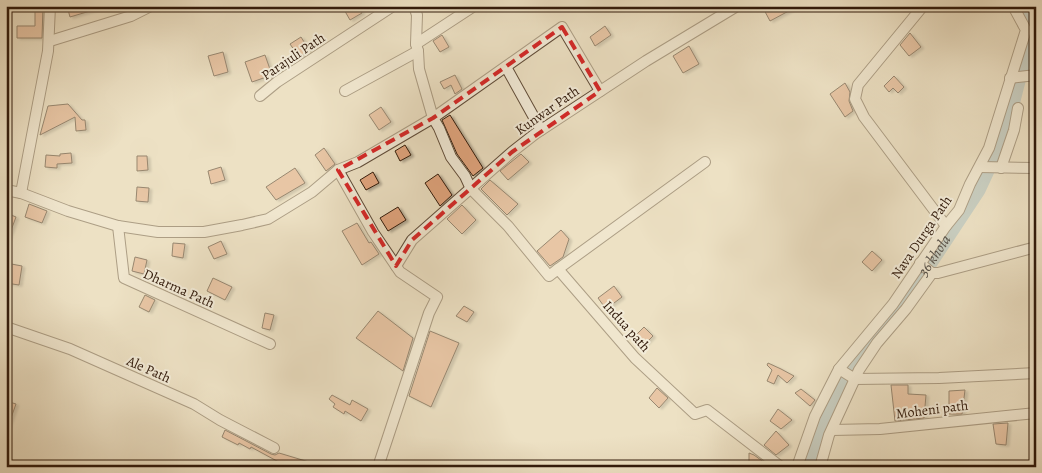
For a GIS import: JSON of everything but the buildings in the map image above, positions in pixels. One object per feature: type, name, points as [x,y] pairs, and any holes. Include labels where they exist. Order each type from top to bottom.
[{"type":"street","points":[[21,193],[50,41],[50,6]]},
{"type":"street","points":[[50,41],[131,16],[151,6]]},
{"type":"street","name":"Parajuli Path","points":[[260,96],[277,82],[393,6]]},
{"type":"street","points":[[414,6],[417,15],[419,69],[433,118],[451,157],[465,176],[471,189],[508,226],[549,276],[705,162]]},
{"type":"street","points":[[344,91],[417,47],[474,6]]},
{"type":"street","name":"Kunwar Path","points":[[396,266],[412,240],[512,152],[541,130],[600,91],[737,6]]},
{"type":"street","points":[[922,6],[858,85],[855,99],[858,108],[880,139],[946,226]]},
{"type":"street","name":"Nava Durga Path","points":[[797,467],[814,416],[839,369],[893,304],[959,210],[989,148],[1026,30],[1013,6]]},
{"type":"street","points":[[6,190],[21,193],[68,211],[118,226],[158,232],[204,232],[268,219],[312,192],[338,170],[358,162],[433,118],[562,27],[600,91]]},
{"type":"street","points":[[506,67],[541,130]]},
{"type":"street","points":[[1010,78],[1036,75]]},
{"type":"street","points":[[1000,168],[1014,130],[1018,108]]},
{"type":"street","points":[[980,167],[1036,168]]},
{"type":"street","points":[[338,170],[400,272],[437,297],[429,313],[378,467]]},
{"type":"street","name":"Dharma Path","points":[[118,226],[124,278],[270,344]]},
{"type":"street","points":[[920,263],[932,273],[938,273],[1036,247]]},
{"type":"street","name":"Indua path","points":[[558,269],[635,358],[695,414],[707,410],[781,467]]},
{"type":"street","points":[[820,467],[832,430],[855,378],[877,343],[906,309],[932,273]]},
{"type":"street","name":"Ale Path","points":[[6,327],[70,349],[185,400],[274,448]]},
{"type":"street","points":[[839,369],[855,378],[939,378],[1036,373]]},
{"type":"street","name":"Moheni path","points":[[832,430],[880,429],[1036,413]]},
{"type":"highlighted area","points":[[562,27],[600,91],[512,152],[412,240],[396,266],[338,170],[433,118]]},
{"type":"waterway","name":"36 khola","points":[[1027,6],[1036,29]]},
{"type":"waterway","name":"36 khola","points":[[809,467],[826,417],[855,362],[899,309],[978,189],[1004,133],[1023,60],[1036,32]]}]
